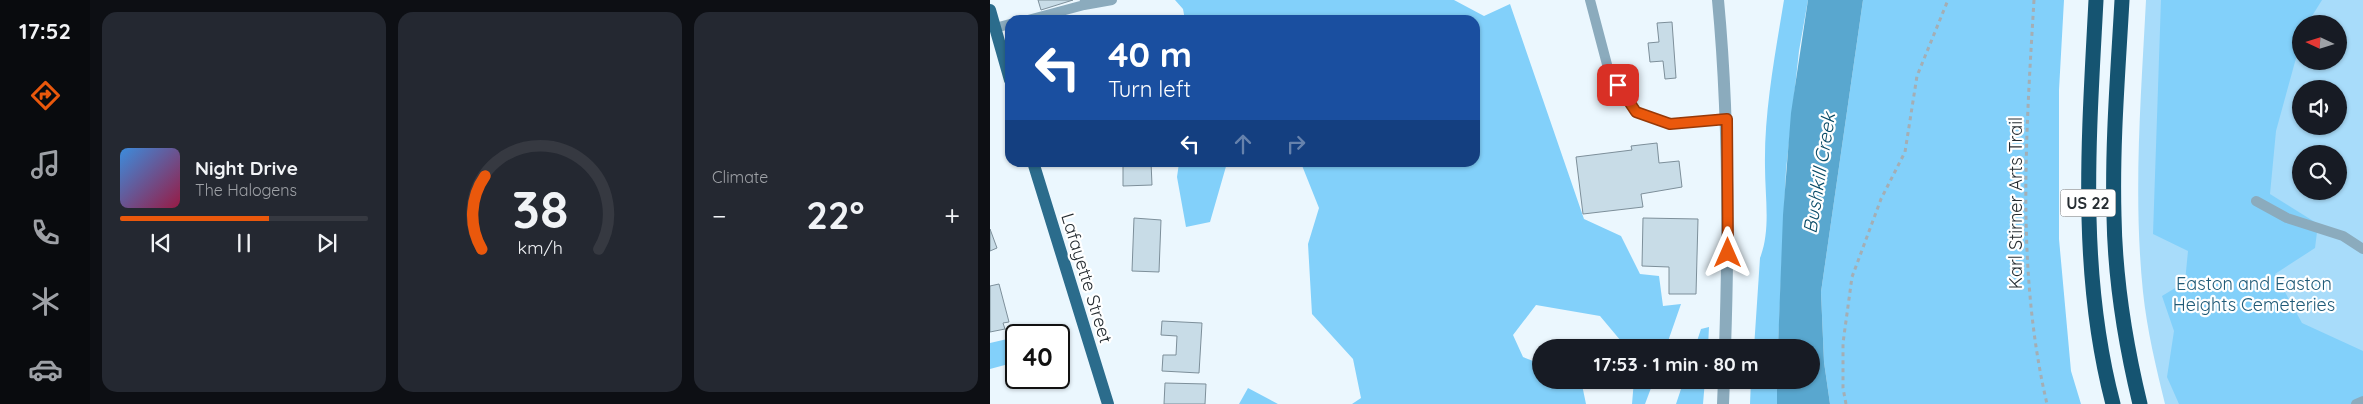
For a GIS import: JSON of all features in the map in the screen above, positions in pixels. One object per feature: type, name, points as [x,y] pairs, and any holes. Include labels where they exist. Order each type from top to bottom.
[{"type":"highway","name":"US 22","points":[[2096,0],[2088,154],[2088,223],[2095,311],[2113,404]]},
{"type":"highway","name":"US 22","points":[[2122,0],[2115,122],[2114,215],[2119,296],[2140,404]]},
{"type":"main road","points":[[990,10],[1005,63]]},
{"type":"main road","name":"Lafayette Street","points":[[1035,167],[1108,404]]},
{"type":"street","points":[[1718,0],[1727,119],[1728,264],[1725,339]]},
{"type":"street","points":[[1723,404],[1724,389]]},
{"type":"lane","points":[[1045,15],[1085,3],[1112,0]]},
{"type":"lane","points":[[1590,0],[1609,72],[1636,112],[1670,124],[1727,119]]},
{"type":"lane","points":[[995,28],[1005,25]]},
{"type":"lane","points":[[2256,201],[2287,218],[2343,236],[2363,248]]},
{"type":"lane","points":[[2356,404],[2363,401]]},
{"type":"path","points":[[1846,404],[1843,388],[1843,343],[1852,277],[1881,199],[1905,152],[1917,76],[1948,0]]},
{"type":"path","name":"Karl Stirner Arts Trail","points":[[2034,0],[2028,145],[2027,266],[2032,324],[2047,404]]},
{"type":"green space","points":[[1175,0],[1454,0],[1484,16],[1510,4],[1584,219],[1621,236],[1640,274],[1659,276],[1663,306],[1681,304],[1669,339],[1619,339],[1600,316],[1536,305],[1513,335],[1523,357],[1532,360],[1532,389],[1583,389],[1586,404],[1352,404],[1361,398],[1353,359],[1312,314],[1308,244],[1319,208],[1303,167],[1480,167],[1480,15],[1184,15],[1183,9]]},
{"type":"green space","points":[[1784,0],[1808,0],[1799,51],[1786,170],[1778,339],[1755,339],[1760,258],[1765,236],[1767,213],[1765,146],[1771,84]]},
{"type":"green space","points":[[1863,0],[2064,0],[2059,90],[2059,239],[2071,371],[2081,404],[1830,404],[1824,362],[1821,292]]},
{"type":"green space","name":"Easton and Easton Heights Cemeteries","points":[[2146,0],[2363,0],[2363,404],[2165,404],[2155,362],[2143,292],[2138,183]]},
{"type":"green space","name":"Easton and Easton Heights Cemeteries","points":[[2161,0],[2322,0],[2313,15],[2292,15],[2293,70],[2276,131],[2270,194],[2318,224],[2315,248],[2275,274],[2302,323],[2363,351],[2363,404],[2179,404],[2167,377],[2174,331],[2162,296],[2185,282],[2188,251],[2153,234]]},
{"type":"green space","points":[[1178,167],[1226,167],[1210,222],[1186,227],[1177,177]]},
{"type":"green space","points":[[1709,327],[1708,339],[1698,339],[1701,329]]},
{"type":"green space","points":[[1005,340],[1005,365],[990,369],[990,343]]},
{"type":"green space","points":[[1248,388],[1278,404],[1239,404]]},
{"type":"green space","points":[[1633,389],[1651,389],[1645,404],[1632,404]]},
{"type":"green space","points":[[1681,389],[1704,389],[1703,404],[1676,404]]},
{"type":"green space","points":[[1751,389],[1777,389],[1777,404],[1750,404]]},
{"type":"water","name":"Bushkill Creek","points":[[1808,0],[1863,0],[1821,292],[1824,362],[1830,404],[1777,404],[1777,389],[1820,389],[1820,339],[1778,339],[1783,215],[1791,113]]},
{"type":"building","points":[[1038,0],[1073,0],[1041,10]]},
{"type":"building","points":[[1672,22],[1676,78],[1665,79],[1663,61],[1650,62],[1648,43],[1659,42],[1657,23]]},
{"type":"building","points":[[1657,143],[1659,163],[1679,161],[1682,187],[1641,194],[1643,207],[1583,214],[1576,157],[1632,150],[1631,146]]},
{"type":"building","points":[[1123,167],[1151,167],[1152,185],[1123,186]]},
{"type":"building","points":[[1134,218],[1161,220],[1159,272],[1132,271]]},
{"type":"building","points":[[1643,218],[1698,219],[1696,294],[1669,294],[1669,267],[1642,266]]},
{"type":"building","points":[[990,229],[997,248],[990,251]]},
{"type":"building","points":[[999,284],[1009,322],[1003,323],[1005,329],[990,332],[990,286]]},
{"type":"building","points":[[1162,321],[1202,323],[1199,373],[1162,371],[1163,355],[1176,355],[1177,336],[1161,335]]},
{"type":"building","points":[[1165,383],[1206,384],[1205,404],[1164,404]]},
{"type":"route","points":[[1618,85],[1636,112],[1670,124],[1727,119],[1728,253]]}]
